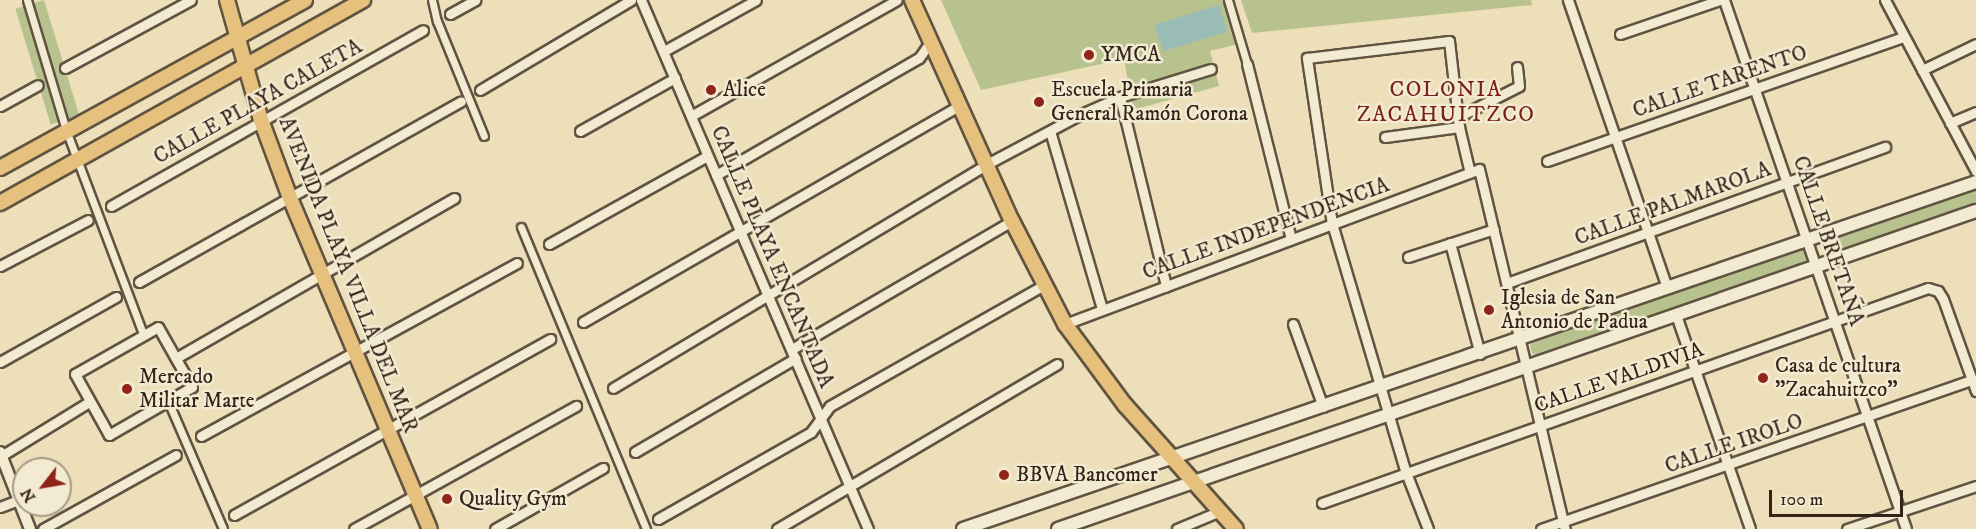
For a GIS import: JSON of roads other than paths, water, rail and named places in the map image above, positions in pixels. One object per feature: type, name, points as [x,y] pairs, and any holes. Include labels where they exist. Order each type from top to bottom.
[{"type":"main road","name":"AVENIDA PLAYA VILLA DEL MAR","points":[[227,0],[261,120],[290,198],[430,529]]},
{"type":"main road","points":[[0,168],[305,0]]},
{"type":"main road","points":[[0,204],[363,0]]},
{"type":"main road","points":[[912,0],[1012,221],[1065,324],[1125,405],[1236,529]]},
{"type":"main road","points":[[963,529],[1173,456],[1480,354],[1666,287],[1976,182]]},
{"type":"main road","points":[[1058,529],[1085,525],[1195,482],[1976,211]]},
{"type":"street","points":[[27,0],[66,130],[144,336]]},
{"type":"street","points":[[64,68],[190,0]]},
{"type":"street","points":[[432,0],[437,21],[484,136]]},
{"type":"street","points":[[450,14],[475,0]]},
{"type":"street","points":[[480,90],[631,0]]},
{"type":"street","name":"CALLE PLAYA ENCANTADA","points":[[641,0],[740,233],[769,293],[868,529]]},
{"type":"street","points":[[664,51],[756,0]]},
{"type":"street","points":[[691,116],[897,0]]},
{"type":"street","points":[[1228,0],[1247,64],[1291,239]]},
{"type":"street","points":[[1568,0],[1666,287]]},
{"type":"street","points":[[1620,34],[1720,0]]},
{"type":"street","name":"CALLE BRETAÑA","points":[[1724,0],[1809,239],[1906,529]]},
{"type":"street","points":[[1885,0],[1976,171]]},
{"type":"street","name":"CALLE PLAYA CALETA","points":[[111,206],[423,30]]},
{"type":"street","name":"CALLE TARENTO","points":[[1547,161],[1904,37]]},
{"type":"street","points":[[1428,529],[1405,470],[1332,224],[1307,58],[1449,40],[1459,127],[1470,173]]},
{"type":"street","points":[[716,176],[919,58],[931,41]]},
{"type":"street","points":[[1922,70],[1976,44]]},
{"type":"street","points":[[1458,117],[1519,86],[1517,67]]},
{"type":"street","points":[[613,387],[987,164],[1120,97],[1211,69]]},
{"type":"street","points":[[580,131],[675,78]]},
{"type":"street","points":[[0,106],[38,85]]},
{"type":"street","points":[[1120,97],[1166,286]]},
{"type":"street","points":[[139,282],[461,101]]},
{"type":"street","points":[[583,322],[961,105]]},
{"type":"street","points":[[1950,123],[1976,112]]},
{"type":"street","points":[[1385,137],[1459,127]]},
{"type":"street","points":[[1050,131],[1102,309]]},
{"type":"street","name":"CALLE PALMAROLA","points":[[1507,283],[1885,147]]},
{"type":"street","points":[[549,244],[707,156]]},
{"type":"street","name":"CALLE INDEPENDENCIA","points":[[1065,324],[1479,169],[1494,229]]},
{"type":"street","points":[[176,358],[454,198]]},
{"type":"street","points":[[0,266],[88,220]]},
{"type":"street","points":[[792,349],[1012,221]]},
{"type":"street","points":[[521,227],[646,529]]},
{"type":"street","points":[[1408,257],[1494,229],[1564,525]]},
{"type":"street","points":[[1450,243],[1480,354]]},
{"type":"street","points":[[201,436],[517,262]]},
{"type":"street","points":[[658,519],[811,432],[830,406],[1044,285]]},
{"type":"street","name":"CALLE VALDIVIA","points":[[1322,503],[1405,470],[1696,372],[1928,288],[1938,291],[1943,299],[1972,380]]},
{"type":"street","points":[[0,362],[116,297]]},
{"type":"street","points":[[1676,315],[1750,529]]},
{"type":"street","points":[[1293,324],[1323,407]]},
{"type":"street","points":[[158,327],[176,358],[192,387],[109,435],[75,374],[158,327]]},
{"type":"street","points":[[234,515],[550,339]]},
{"type":"street","points":[[635,452],[796,358]]},
{"type":"street","points":[[777,529],[1057,364]]},
{"type":"street","points":[[1972,380],[1976,391]]},
{"type":"street","name":"CALLE IROLO","points":[[1541,529],[1564,525],[1972,380]]},
{"type":"street","points":[[168,401],[223,529]]},
{"type":"street","points":[[12,484],[1,454],[89,402]]},
{"type":"street","points":[[354,529],[576,406]]},
{"type":"street","points":[[44,529],[176,456]]},
{"type":"street","points":[[495,529],[603,468]]},
{"type":"street","points":[[1847,529],[1976,486]]},
{"type":"street","points":[[1177,529],[1220,511]]},
{"type":"water","points":[[1219,5],[1227,32],[1163,51],[1155,25]]},
{"type":"place","name":"YMCA","points":[[1089,55]]},
{"type":"place","name":"Alice","points":[[711,90]]},
{"type":"place","name":"Escuela Primaria General Ramón Corona","points":[[1039,102]]},
{"type":"place","name":"Iglesia de San Antonio de Padua","points":[[1489,310]]},
{"type":"place","name":"Casa de cultura \"Zacahuitzco\"","points":[[1763,378]]},
{"type":"place","name":"Mercado Militar Marte","points":[[127,389]]},
{"type":"place","name":"BBVA Bancomer","points":[[1004,475]]},
{"type":"place","name":"Quality Gym","points":[[447,499]]},
{"type":"district","name":"COLONIA ZACAHUITZCO","points":[[1446,102]]}]
